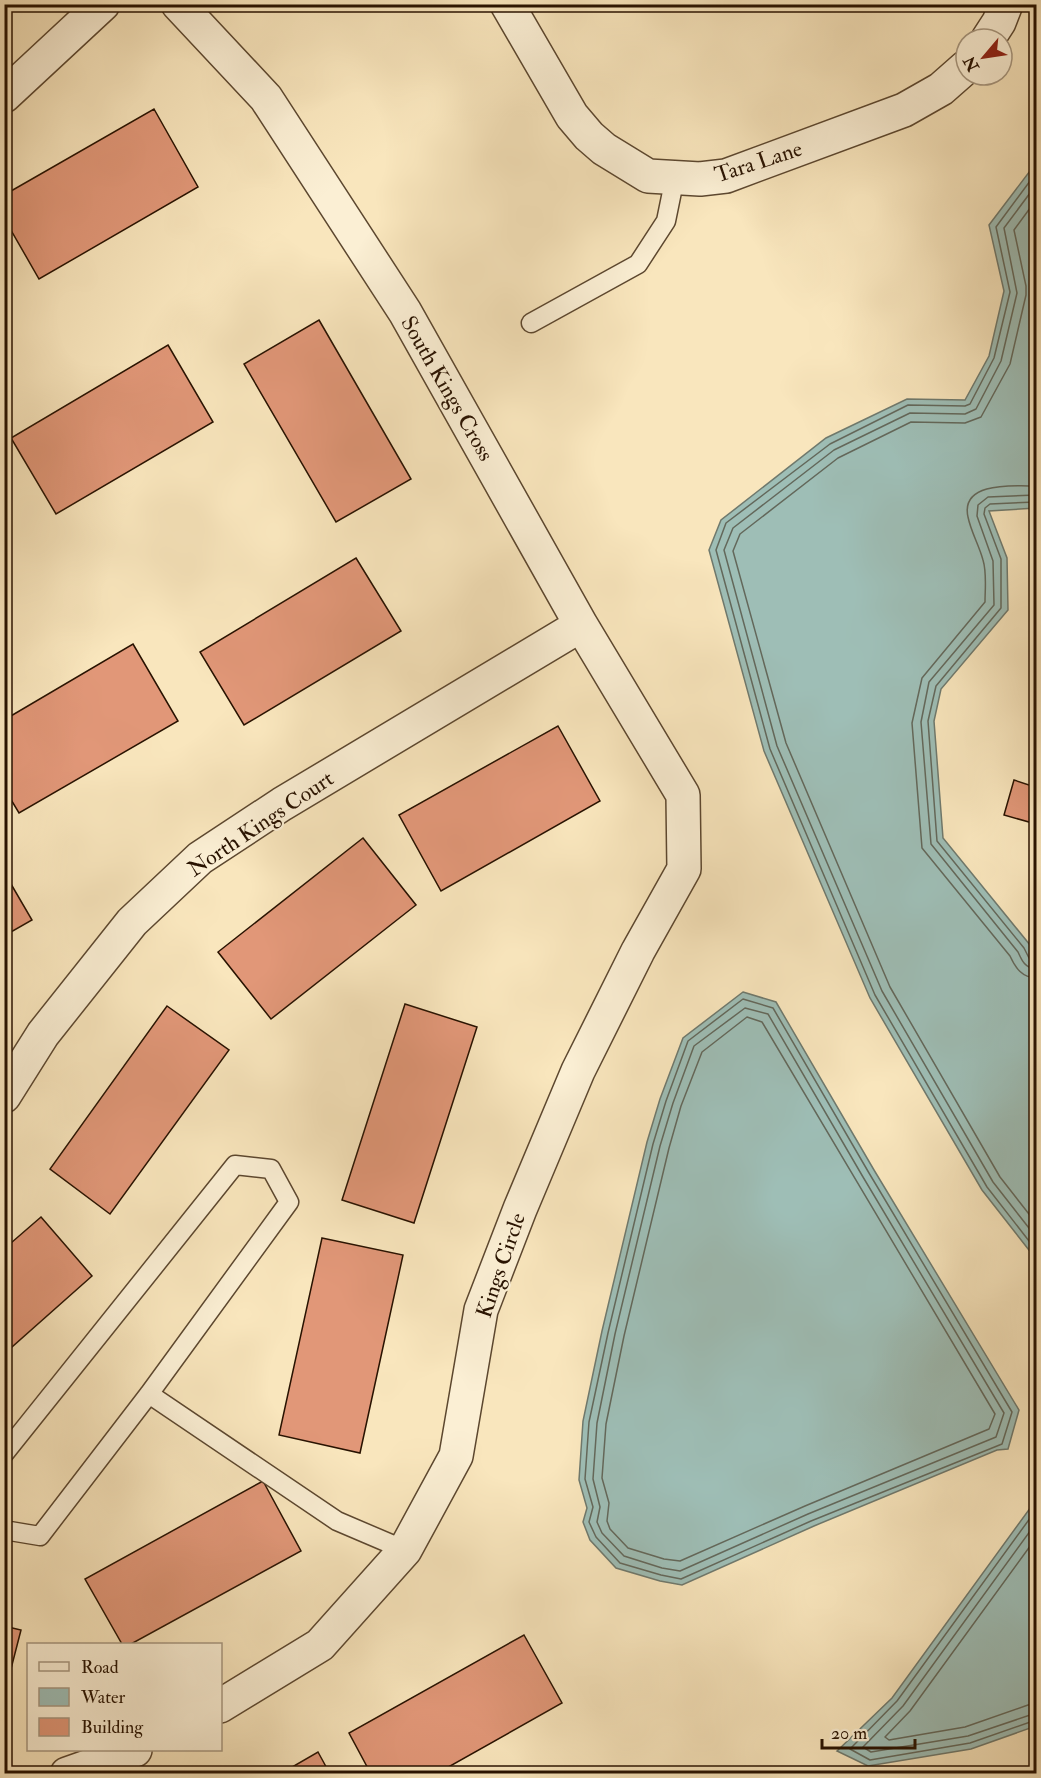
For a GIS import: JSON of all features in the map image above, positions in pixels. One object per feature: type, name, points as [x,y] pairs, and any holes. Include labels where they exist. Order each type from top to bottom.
[{"type":"street","name":"South Kings Cross","points":[[178,4],[266,98],[393,293],[581,625],[683,795]]},
{"type":"street","name":"Tara Lane","points":[[507,4],[572,116],[604,149],[648,176],[700,179],[726,176],[903,110],[941,89],[954,78]]},
{"type":"street","points":[[996,27],[1006,4]]},
{"type":"street","points":[[4,96],[102,5]]},
{"type":"street","name":"North Kings Court","points":[[4,1095],[43,1034],[132,922],[200,858],[282,804],[581,625]]},
{"type":"street","name":"Kings Circle","points":[[222,1705],[320,1645],[405,1550],[456,1456],[482,1310],[520,1209],[578,1071],[638,951],[684,869],[683,795]]},
{"type":"street","points":[[67,1773],[129,1751]]},
{"type":"lane","points":[[531,323],[638,264],[666,221],[675,177]]},
{"type":"lane","points":[[4,1454],[235,1166],[271,1169],[289,1202],[149,1394],[40,1536],[4,1530]]},
{"type":"lane","points":[[149,1394],[337,1521],[405,1550]]},
{"type":"water","points":[[1036,163],[1036,508],[989,511],[1007,558],[1008,610],[941,689],[934,721],[943,838],[1030,945],[1036,961],[1036,1259],[982,1190],[870,998],[764,751],[709,550],[721,520],[826,438],[907,399],[965,400],[989,356],[1004,291],[989,225]]},
{"type":"water","points":[[743,992],[776,1002],[1019,1410],[1008,1449],[997,1450],[814,1526],[682,1585],[616,1568],[590,1540],[583,1522],[587,1508],[579,1480],[583,1421],[647,1142],[660,1099],[683,1038]]},
{"type":"water","points":[[1036,1500],[1036,1726],[971,1749],[868,1766],[837,1751],[892,1698]]},
{"type":"building","points":[[154,109],[198,187],[39,279],[4,218],[4,195]]},
{"type":"building","points":[[319,320],[411,479],[336,522],[244,364]]},
{"type":"building","points":[[168,345],[213,422],[56,514],[11,438]]},
{"type":"building","points":[[356,558],[401,631],[244,725],[200,652]]},
{"type":"building","points":[[133,644],[178,721],[19,813],[4,788],[4,720]]},
{"type":"building","points":[[558,726],[600,801],[441,891],[399,815]]},
{"type":"building","points":[[1014,780],[1035,787],[1036,782],[1036,824],[1004,815]]},
{"type":"building","points":[[363,838],[416,905],[271,1019],[218,952]]},
{"type":"building","points":[[4,872],[32,920],[4,936]]},
{"type":"building","points":[[405,1004],[477,1027],[414,1223],[342,1200]]},
{"type":"building","points":[[167,1006],[229,1050],[110,1214],[50,1169]]},
{"type":"building","points":[[41,1217],[92,1276],[4,1354],[4,1249]]},
{"type":"building","points":[[322,1238],[403,1255],[360,1453],[279,1435]]},
{"type":"building","points":[[263,1481],[301,1551],[133,1643],[121,1643],[85,1579]]},
{"type":"building","points":[[4,1626],[21,1630],[4,1696]]},
{"type":"building","points":[[524,1635],[562,1703],[436,1774],[371,1774],[349,1733]]},
{"type":"building","points":[[318,1752],[330,1774],[280,1774]]}]
